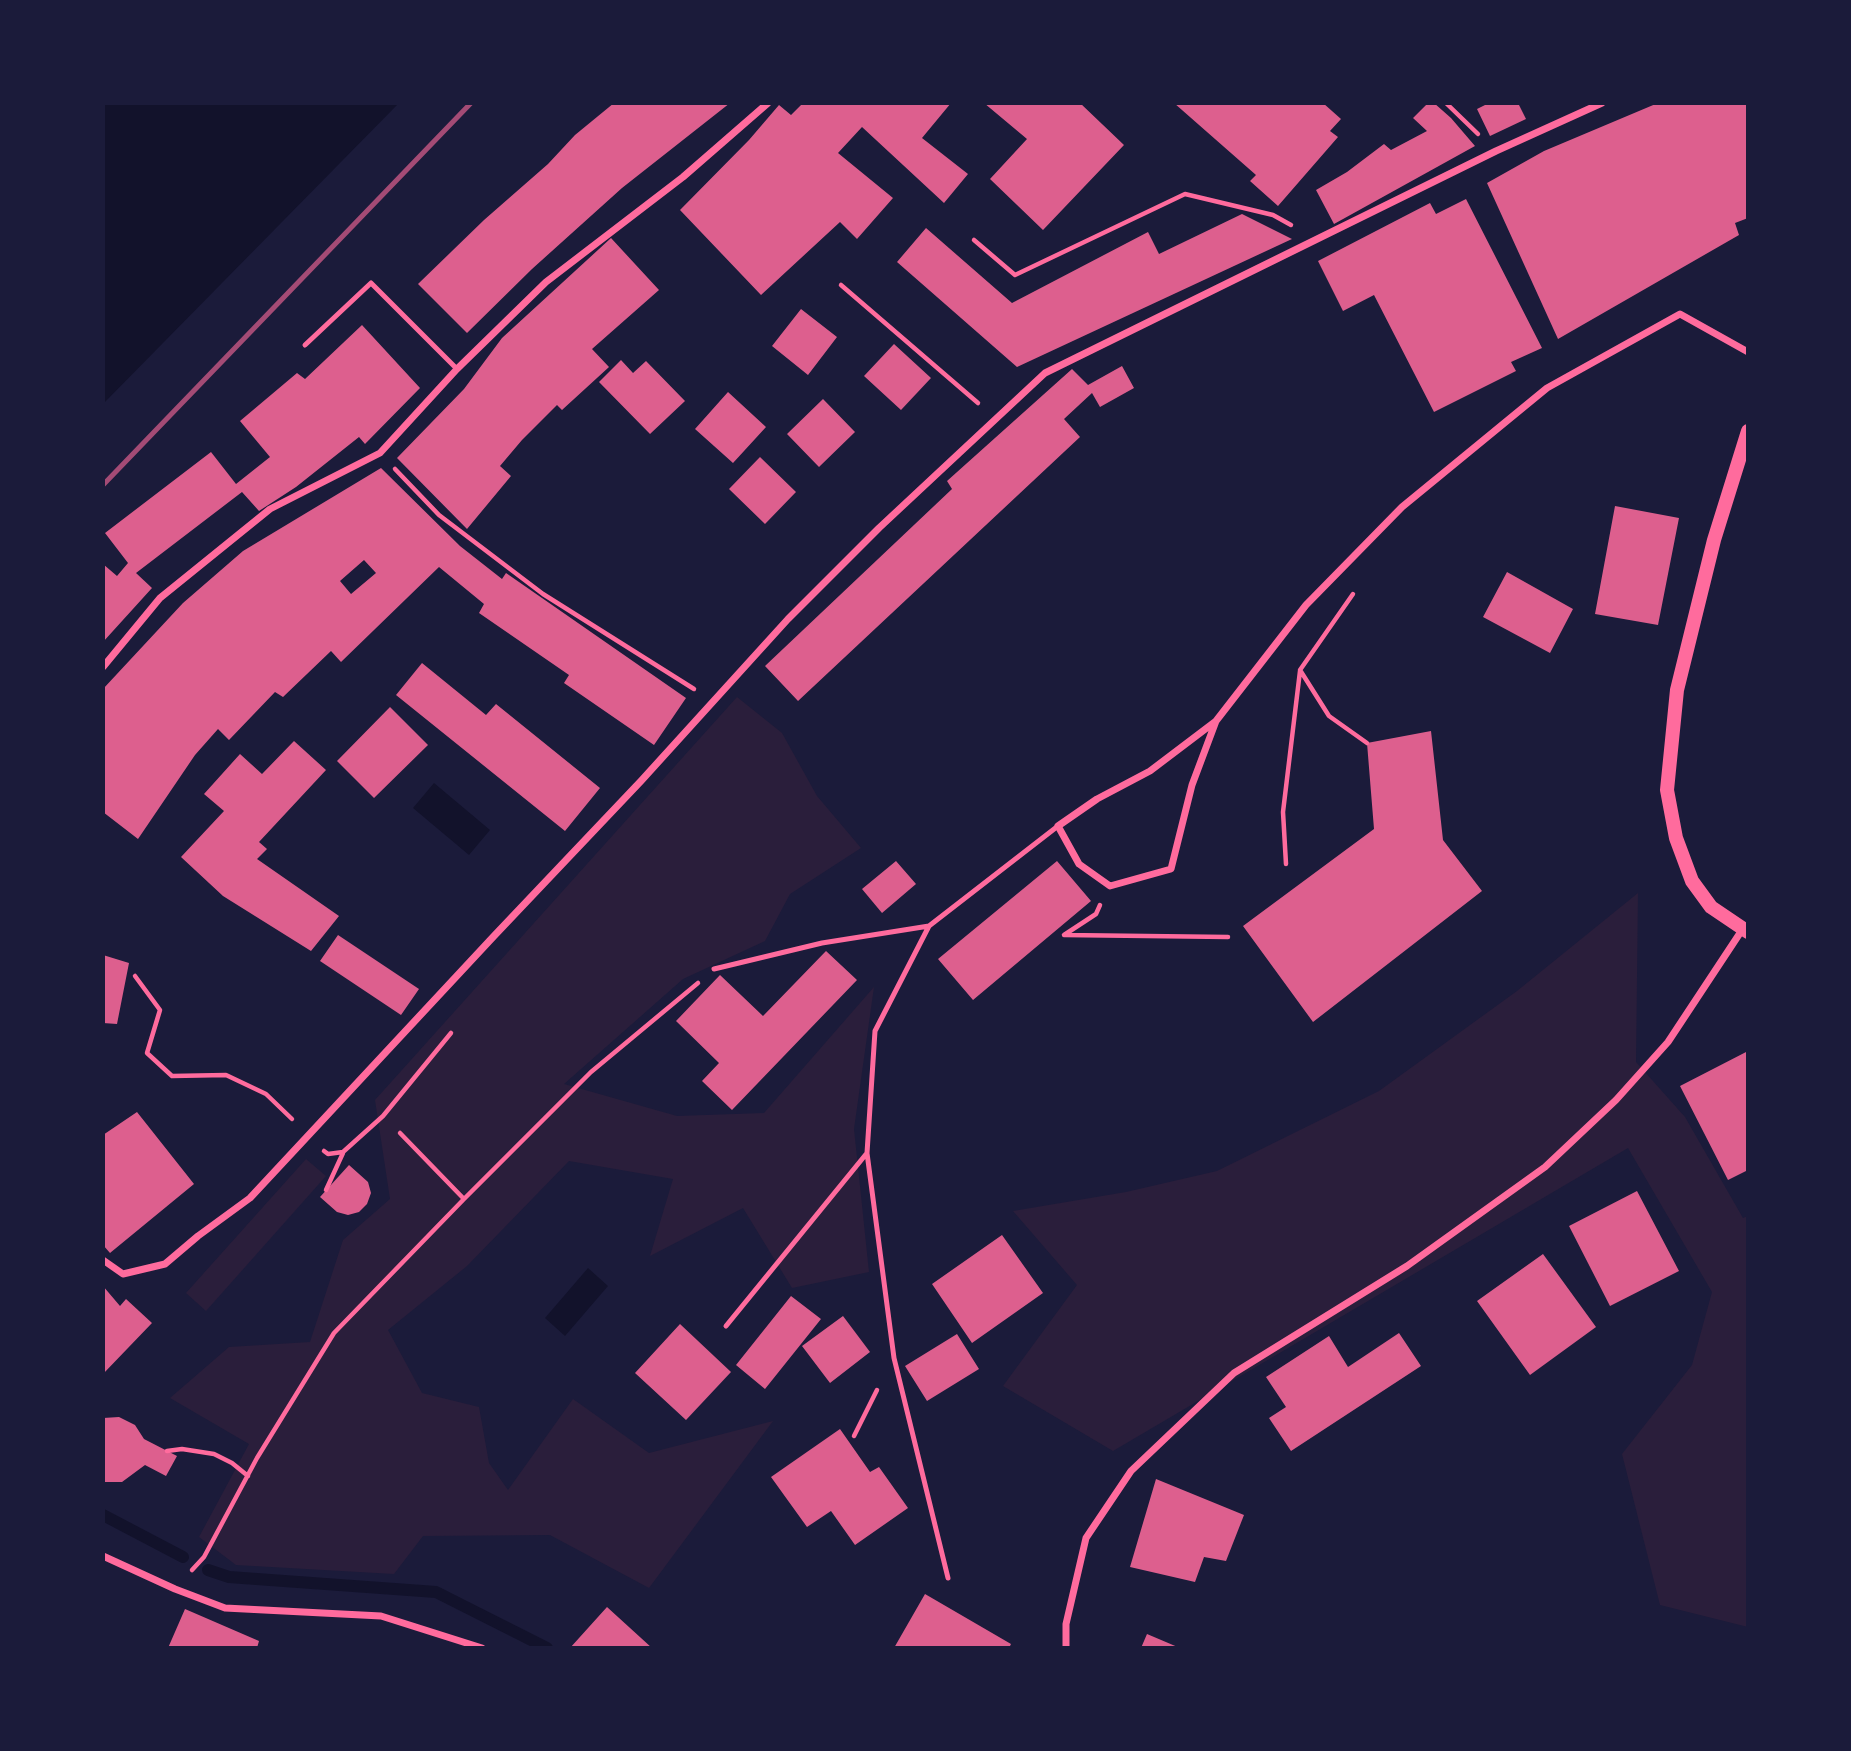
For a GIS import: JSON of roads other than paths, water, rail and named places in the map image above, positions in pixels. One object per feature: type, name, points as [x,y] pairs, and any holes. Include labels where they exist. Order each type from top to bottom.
[{"type":"main road","points":[[1745,931],[1712,907],[1692,881],[1676,838],[1667,790],[1677,690],[1714,540],[1748,431]]},
{"type":"street","points":[[103,667],[160,598],[270,509],[380,453],[457,369],[546,282],[683,177],[768,103]]},
{"type":"street","points":[[103,1260],[124,1274],[165,1264],[250,1198],[503,925],[641,781],[788,619],[879,528],[1045,373],[1496,150],[1602,103]]},
{"type":"street","points":[[1216,721],[1192,785],[1171,869],[1110,886],[1079,864],[1058,826],[1097,799],[1150,771],[1216,721],[1306,605],[1402,507],[1547,388],[1680,314],[1748,352]]},
{"type":"street","points":[[1066,1648],[1066,1624],[1086,1538],[1132,1471],[1234,1373],[1407,1266],[1545,1167],[1616,1100],[1668,1042],[1745,931]]},
{"type":"street","points":[[103,1556],[175,1589],[225,1608],[381,1616],[482,1648]]},
{"type":"lane","points":[[305,345],[371,283],[457,369]]},
{"type":"lane","points":[[948,1578],[894,1358],[867,1153],[874,1031],[929,926],[1058,826]]},
{"type":"lane","points":[[714,969],[822,943],[929,926]]},
{"type":"lane","points":[[726,1326],[867,1153]]},
{"type":"waterway","points":[[103,1515],[183,1557]]},
{"type":"waterway","points":[[208,1570],[229,1577],[436,1592],[547,1648]]},
{"type":"railway","points":[[103,485],[471,103]]}]
